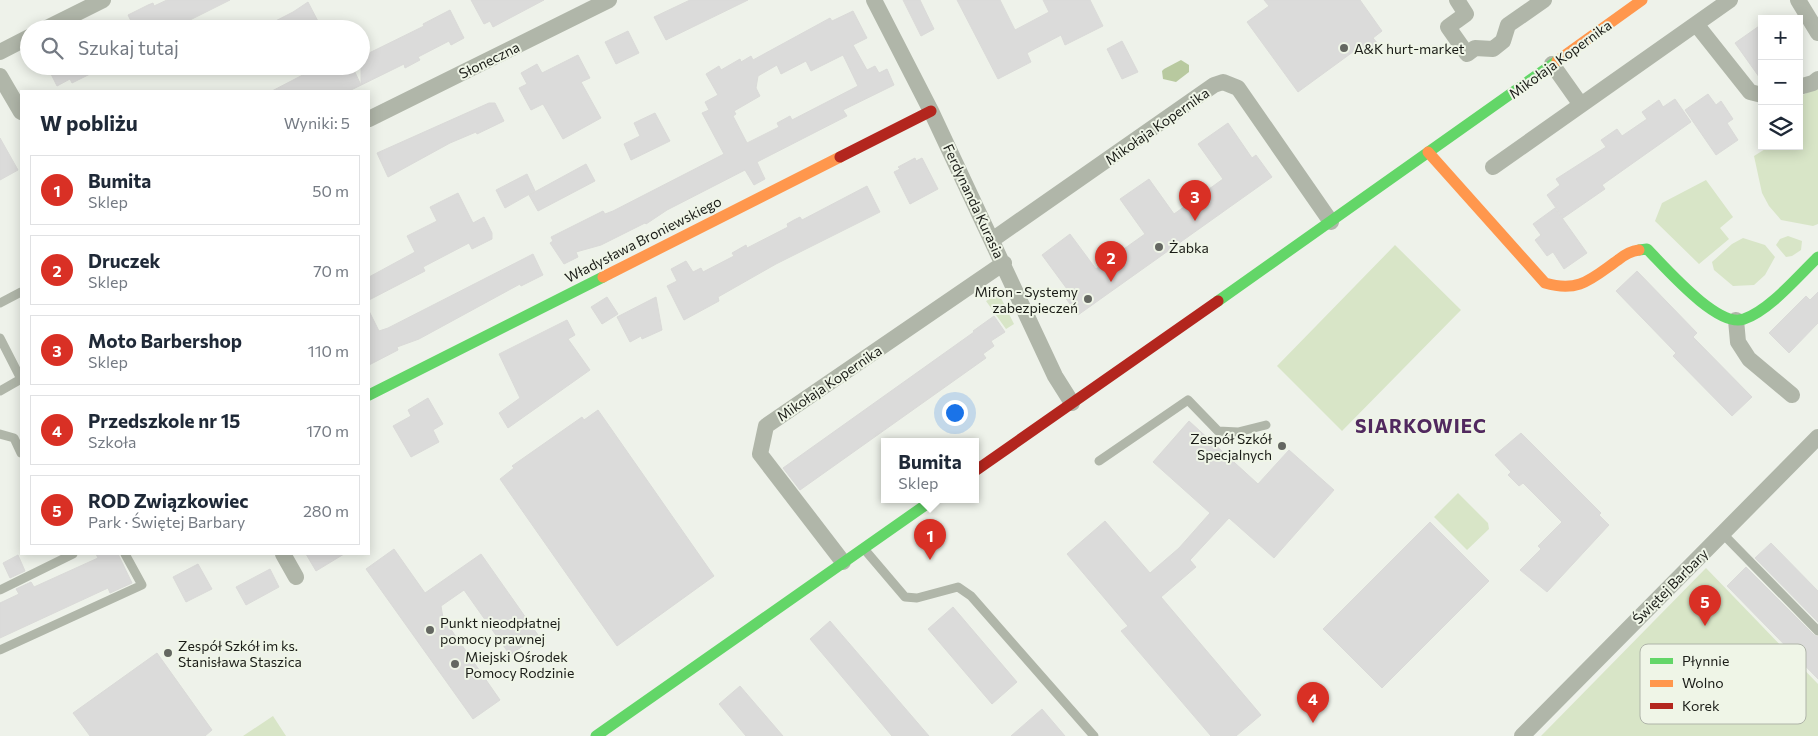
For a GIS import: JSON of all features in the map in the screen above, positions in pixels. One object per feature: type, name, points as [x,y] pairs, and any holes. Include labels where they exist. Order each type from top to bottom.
[{"type":"street","points":[[63,20],[103,0]]},
{"type":"street","name":"Słoneczna","points":[[370,119],[608,0]]},
{"type":"street","name":"Ferdynanda Kurasia","points":[[874,0],[931,110],[1004,263],[1055,376],[1072,403]]},
{"type":"street","points":[[1457,0],[1466,14],[1448,27],[1467,54],[1475,48],[1493,49],[1503,41],[1508,25],[1544,0]]},
{"type":"street","name":"Mikołaja Kopernika","points":[[979,468],[1331,222],[1642,0]]},
{"type":"street","points":[[1493,167],[1730,0]]},
{"type":"street","points":[[1798,0],[1818,33]]},
{"type":"street","points":[[1696,24],[1750,92],[1758,94]]},
{"type":"street","points":[[0,52],[20,42]]},
{"type":"street","points":[[1552,64],[1581,105]]},
{"type":"street","points":[[0,76],[20,110]]},
{"type":"street","points":[[1803,86],[1813,83],[1818,79]]},
{"type":"street","name":"Mikołaja Kopernika","points":[[992,240],[1214,85],[1223,82],[1231,83],[1238,88],[1331,222]]},
{"type":"street","name":"Władysława Broniewskiego","points":[[370,394],[931,110]]},
{"type":"street","points":[[1428,152],[1545,283],[1556,288],[1569,289],[1582,284],[1632,251],[1641,248],[1652,252],[1707,307],[1726,318],[1743,320],[1762,310],[1818,257]]},
{"type":"street","name":"Mikołaja Kopernika","points":[[843,562],[760,454],[766,426],[1004,263]]},
{"type":"street","points":[[1736,320],[1738,342],[1749,359],[1792,395]]},
{"type":"street","name":"Świętej Barbary","points":[[1522,736],[1818,437]]},
{"type":"street","points":[[596,736],[928,503]]},
{"type":"street","points":[[284,555],[296,577]]},
{"type":"lane","points":[[0,303],[20,293]]},
{"type":"lane","points":[[0,338],[20,378]]},
{"type":"lane","points":[[0,391],[20,381]]},
{"type":"lane","points":[[1099,461],[1188,400],[1218,431],[1238,432],[1266,426]]},
{"type":"lane","points":[[0,434],[14,438],[20,451]]},
{"type":"lane","points":[[1722,533],[1818,631]]},
{"type":"lane","points":[[864,548],[905,597],[917,598],[958,587],[972,596],[1094,736]]},
{"type":"lane","points":[[0,590],[71,555]]},
{"type":"lane","points":[[0,650],[142,585],[126,555]]},
{"type":"shaded area","points":[[1181,60],[1189,65],[1189,72],[1176,82],[1163,79],[1162,71]]},
{"type":"shaded area","points":[[1818,87],[1818,224],[1813,226],[1781,220],[1769,206],[1762,193],[1754,156],[1764,150],[1803,150],[1803,95]]},
{"type":"shaded area","points":[[1706,180],[1733,217],[1720,228],[1729,239],[1699,264],[1655,221],[1662,203]]},
{"type":"shaded area","points":[[1788,236],[1802,241],[1801,250],[1792,256],[1786,257],[1776,245],[1780,239]]},
{"type":"shaded area","points":[[1743,238],[1765,245],[1775,257],[1765,275],[1754,285],[1733,286],[1714,270],[1712,262],[1732,244]]},
{"type":"shaded area","points":[[1395,245],[1461,310],[1342,431],[1277,366]]},
{"type":"shaded area","points":[[999,294],[1014,324],[1006,329],[986,301]]},
{"type":"shaded area","points":[[1458,493],[1488,523],[1489,529],[1467,550],[1434,517]]},
{"type":"shaded area","points":[[1706,568],[1779,644],[1640,644],[1640,724],[1806,724],[1806,672],[1818,684],[1818,736],[1541,736]]},
{"type":"shaded area","points":[[273,716],[286,736],[243,736]]},
{"type":"building","points":[[167,0],[230,0],[190,20],[130,20],[128,15],[153,3],[154,6]]},
{"type":"building","points":[[471,0],[544,0],[493,27],[490,21],[484,24]]},
{"type":"building","points":[[690,0],[748,0],[666,40],[654,17]]},
{"type":"building","points":[[903,0],[920,0],[934,29],[921,36]]},
{"type":"building","points":[[957,0],[1000,0],[1015,30],[1049,12],[1043,0],[1090,0],[1103,26],[1065,45],[1061,35],[1027,53],[1031,62],[998,79]]},
{"type":"building","points":[[1264,0],[1360,0],[1382,31],[1373,38],[1378,44],[1366,53],[1361,46],[1298,92],[1247,22],[1269,6]]},
{"type":"building","points":[[308,2],[317,20],[277,20]]},
{"type":"building","points":[[450,10],[464,38],[451,45],[449,41],[418,57],[420,60],[405,68],[404,64],[351,90],[274,90],[303,75],[356,75],[361,85],[361,75],[370,75],[370,53],[424,26],[423,24]]},
{"type":"building","points":[[853,11],[867,38],[853,45],[867,70],[875,66],[879,73],[887,69],[894,85],[843,110],[847,116],[757,162],[765,179],[754,185],[745,170],[667,210],[646,224],[601,245],[576,252],[578,257],[564,264],[550,243],[553,241],[551,237],[603,211],[605,214],[613,211],[724,154],[702,113],[709,110],[705,102],[718,95],[706,74],[719,66],[721,70],[740,59],[741,62],[751,56],[753,60],[830,18],[832,21]],"holes":[[[843,55],[858,86],[792,120],[790,116],[777,123],[779,127],[747,143],[733,116],[736,114],[734,111],[760,96],[756,88],[758,76],[777,65],[781,74],[806,61],[811,71]]]},
{"type":"building","points":[[1758,27],[1758,75],[1735,43]]},
{"type":"building","points":[[628,31],[639,53],[616,64],[605,42]]},
{"type":"building","points":[[1122,41],[1138,72],[1122,79],[1107,49]]},
{"type":"building","points":[[578,55],[590,78],[581,82],[601,118],[563,139],[543,104],[531,110],[519,88],[527,84],[521,73],[537,64],[542,73]]},
{"type":"building","points":[[52,75],[88,75],[72,83],[70,79],[57,86]]},
{"type":"building","points":[[1708,94],[1716,105],[1721,101],[1733,119],[1727,123],[1738,140],[1716,155],[1685,110]]},
{"type":"building","points":[[1675,99],[1691,122],[1602,185],[1605,189],[1563,218],[1547,195],[1560,185],[1556,179],[1606,147],[1601,140],[1617,129],[1622,136],[1647,119],[1642,112],[1659,100],[1663,107]]},
{"type":"building","points":[[489,103],[495,103],[504,121],[477,134],[476,132],[450,143],[388,177],[377,153]]},
{"type":"building","points":[[655,113],[670,141],[631,160],[624,144],[640,136],[634,123]]},
{"type":"building","points":[[1228,123],[1252,158],[1256,155],[1272,177],[1078,315],[1062,293],[1067,289],[1042,255],[1070,234],[1096,269],[1145,234],[1120,199],[1149,179],[1174,214],[1223,179],[1198,144]]},
{"type":"building","points":[[0,138],[18,170],[0,180]]},
{"type":"building","points":[[915,158],[916,161],[922,158],[938,189],[910,204],[894,172],[900,169],[898,167]]},
{"type":"building","points":[[586,164],[595,181],[538,211],[529,195]]},
{"type":"building","points":[[527,174],[535,191],[505,208],[496,190]]},
{"type":"building","points":[[867,186],[880,212],[776,264],[718,297],[719,301],[684,320],[667,286],[677,281],[671,269],[686,261],[693,272],[701,268],[703,272],[734,256],[732,253],[746,245],[747,248],[788,227],[787,224],[794,220],[800,217],[802,220]]},
{"type":"building","points":[[458,193],[473,223],[484,217],[492,233],[492,239],[472,249],[469,243],[423,267],[425,271],[370,299],[370,276],[415,252],[407,236],[437,221],[430,207]]},
{"type":"building","points":[[1555,208],[1587,253],[1564,269],[1553,252],[1547,256],[1535,240],[1541,235],[1533,224]]},
{"type":"building","points":[[533,254],[543,275],[521,286],[520,284],[419,339],[397,347],[398,350],[370,364],[370,313],[379,331]]},
{"type":"building","points":[[1637,271],[1697,333],[1693,337],[1752,397],[1732,416],[1673,356],[1676,353],[1616,291]]},
{"type":"building","points":[[1818,292],[1818,323],[1789,353],[1769,333],[1806,296],[1810,300]]},
{"type":"building","points":[[607,297],[618,314],[602,324],[591,307]]},
{"type":"building","points":[[656,297],[662,330],[642,339],[641,336],[630,342],[617,317]]},
{"type":"building","points":[[994,316],[1005,332],[991,341],[994,346],[983,354],[986,358],[800,490],[783,468]]},
{"type":"building","points":[[567,320],[575,335],[568,339],[590,370],[508,428],[499,413],[520,398],[499,354]]},
{"type":"building","points":[[428,398],[443,424],[433,430],[439,442],[411,457],[393,426],[411,416],[408,410]]},
{"type":"building","points":[[598,410],[714,576],[617,646],[500,479],[514,468],[512,466],[582,417],[584,420]]},
{"type":"building","points":[[1189,421],[1258,484],[1289,450],[1334,490],[1274,558],[1229,518],[1190,560],[1196,567],[1161,597],[1261,715],[1236,736],[1211,736],[1121,631],[1128,626],[1067,554],[1105,521],[1150,573],[1179,548],[1210,513],[1153,462]]},
{"type":"building","points":[[1521,433],[1601,513],[1599,515],[1609,525],[1547,592],[1520,570],[1541,549],[1538,546],[1562,522],[1523,483],[1519,486],[1508,475],[1511,472],[1495,455]]},
{"type":"building","points":[[1430,522],[1489,581],[1382,688],[1323,629]]},
{"type":"building","points":[[1771,543],[1818,591],[1818,622],[1755,558]]},
{"type":"building","points":[[394,549],[425,593],[481,554],[538,635],[510,655],[464,590],[441,606],[443,618],[500,700],[473,719],[366,569]]},
{"type":"building","points":[[18,555],[25,571],[10,578],[3,563]]},
{"type":"building","points":[[96,555],[118,555],[132,583],[110,593],[108,588],[0,638],[0,603],[19,594],[16,589],[31,582],[34,587],[98,558]]},
{"type":"building","points":[[307,555],[342,555],[316,571]]},
{"type":"building","points":[[198,564],[212,589],[186,602],[173,577]]},
{"type":"building","points":[[1746,567],[1818,637],[1818,679],[1806,667],[1806,644],[1784,644],[1727,586]]},
{"type":"building","points":[[270,569],[279,587],[246,605],[236,587]]},
{"type":"building","points":[[953,607],[1017,682],[992,704],[928,629]]},
{"type":"building","points":[[830,621],[929,736],[892,736],[810,639]]},
{"type":"building","points":[[157,653],[212,730],[205,736],[90,736],[73,713]]},
{"type":"building","points":[[740,686],[783,736],[746,736],[719,704]]},
{"type":"building","points":[[1042,709],[1065,736],[1011,736]]},
{"type":"traffic: fast","points":[[1218,301],[1557,61]]},
{"type":"traffic: fast","points":[[1639,250],[1647,249],[1679,282],[1707,306],[1720,315],[1733,320],[1744,319],[1764,308],[1818,257]]},
{"type":"traffic: fast","points":[[370,394],[603,277]]},
{"type":"traffic: fast","points":[[596,736],[928,503]]},
{"type":"traffic: slow","points":[[1557,61],[1642,0]]},
{"type":"traffic: slow","points":[[1428,152],[1545,283],[1557,286],[1576,285],[1592,278],[1625,255],[1639,250]]},
{"type":"traffic: slow","points":[[603,277],[840,157]]},
{"type":"traffic: jam","points":[[840,157],[931,111]]},
{"type":"traffic: jam","points":[[979,468],[1218,301]]},
{"type":"place","name":"A&K hurt-market","points":[[1344,48]]},
{"type":"place","name":"Moto Barbershop","points":[[1195,221]]},
{"type":"place","name":"Żabka","points":[[1159,247]]},
{"type":"place","name":"Druczek","points":[[1111,282]]},
{"type":"place","name":"Mifon - Systemy zabezpieczeń","points":[[1088,299]]},
{"type":"place","name":"Zespół Szkół Specjalnych","points":[[1282,446]]},
{"type":"place","name":"Bumita","points":[[930,560]]},
{"type":"place","name":"ROD Związkowiec","points":[[1705,626]]},
{"type":"place","name":"Punkt nieodpłatnej pomocy prawnej","points":[[430,630]]},
{"type":"place","name":"Zespół Szkół im ks. Stanisława Staszica","points":[[168,653]]},
{"type":"place","name":"Miejski Ośrodek Pomocy Rodzinie","points":[[455,664]]},
{"type":"place","name":"Przedszkole nr 15","points":[[1313,723]]},
{"type":"district","name":"SIARKOWIEC","points":[[1421,425]]}]
